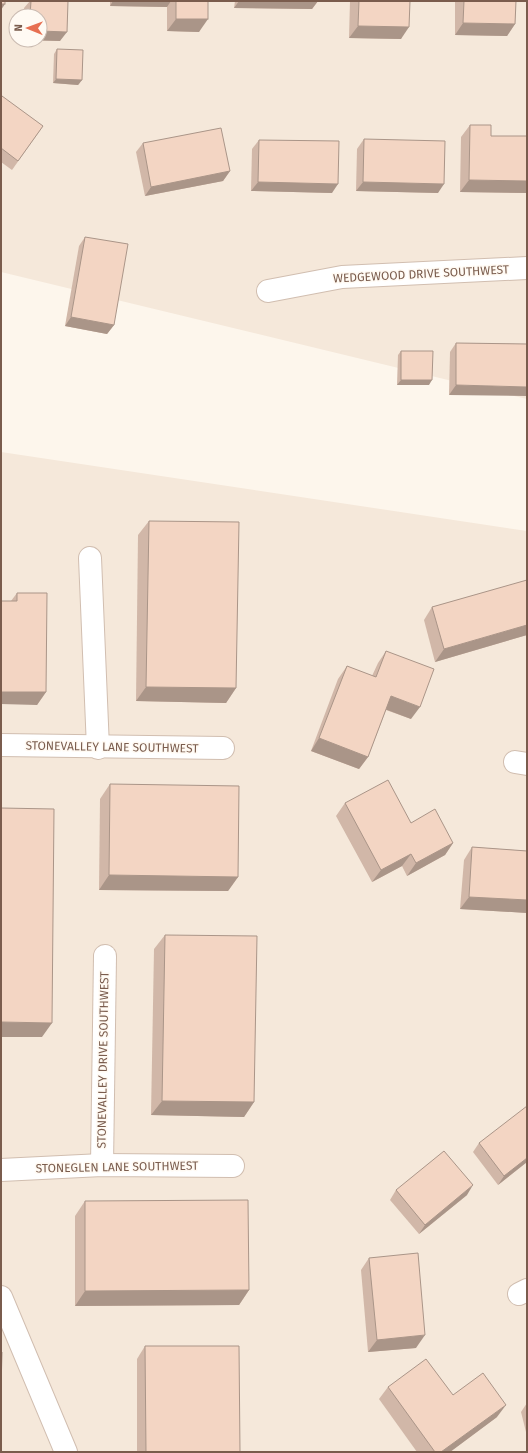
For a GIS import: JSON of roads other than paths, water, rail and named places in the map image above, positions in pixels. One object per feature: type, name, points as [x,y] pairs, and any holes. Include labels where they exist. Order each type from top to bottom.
[{"type":"street","name":"WEDGEWOOD DRIVE SOUTHWEST","points":[[268,291],[342,277],[527,268]]},
{"type":"street","points":[[90,558],[98,748]]},
{"type":"street","name":"STONEVALLEY LANE SOUTHWEST","points":[[1,745],[98,748],[223,748]]},
{"type":"street","name":"STONEVALLEY DRIVE SOUTHWEST","points":[[102,1165],[105,956]]},
{"type":"street","name":"STONEGLEN LANE SOUTHWEST","points":[[1,1170],[102,1165],[234,1166]]},
{"type":"street","points":[[1,1297],[66,1452]]}]
